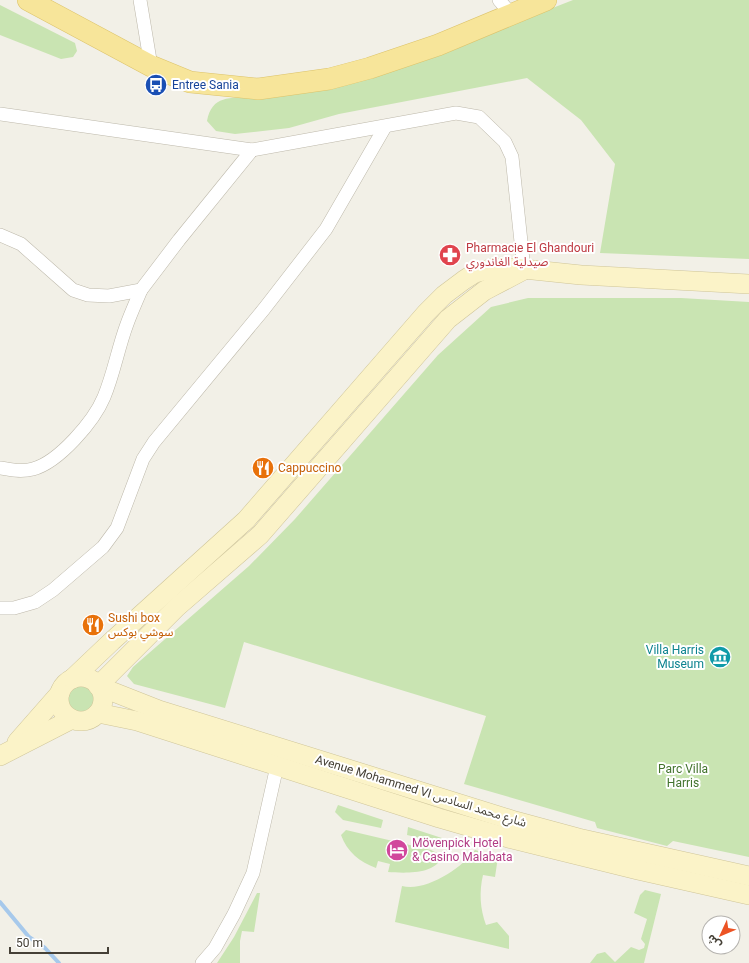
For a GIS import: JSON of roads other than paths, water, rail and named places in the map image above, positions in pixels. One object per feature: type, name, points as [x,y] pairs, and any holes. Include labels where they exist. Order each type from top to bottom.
[{"type":"main road","points":[[28,0],[151,66],[190,82],[258,89],[329,79],[370,68],[438,46],[505,7],[546,0]]},
{"type":"main road","points":[[5,753],[60,693],[67,683],[246,520],[434,304],[454,287],[475,273],[494,268],[749,284]]},
{"type":"main road","points":[[98,686],[177,607],[260,535],[448,319],[484,291],[524,270]]},
{"type":"main road","points":[[60,693],[61,709],[65,715],[72,719],[86,721],[98,713],[103,700],[98,686],[86,678],[72,679]]},
{"type":"main road","name":"Avenue Mohammed VI شارع محمد السادس","points":[[98,686],[159,710],[508,819],[578,838],[749,876]]},
{"type":"main road","name":"Avenue Mohammed VI شارع محمد السادس","points":[[98,713],[137,721],[439,818],[508,838],[638,870],[749,895]]},
{"type":"main road","points":[[5,753],[72,719]]},
{"type":"street","points":[[140,0],[151,66]]},
{"type":"street","points":[[0,114],[252,150],[456,113],[479,117],[505,142],[512,157],[524,270]]},
{"type":"street","points":[[0,608],[14,608],[35,602],[53,590],[103,547],[117,528],[143,459],[154,442],[264,309],[326,229],[385,127]]},
{"type":"street","points":[[0,468],[13,471],[34,469],[53,459],[73,441],[90,420],[104,398],[127,324],[141,290],[178,240],[252,150]]},
{"type":"street","points":[[0,235],[21,244],[73,290],[88,295],[109,296],[141,290]]},
{"type":"street","points":[[202,963],[214,948],[234,914],[254,873],[277,766]]},
{"type":"waterway","points":[[0,902],[29,937],[45,948],[59,963]]},
{"type":"place","name":"Entree Sania","points":[[156,85]]},
{"type":"place","name":"Pharmacie El Ghandouri صيدلية الغاندوري","points":[[450,255]]},
{"type":"place","name":"Cappuccino","points":[[263,468]]},
{"type":"place","name":"Sushi box سوشي بوكس","points":[[93,625]]},
{"type":"place","name":"Villa Harris Museum","points":[[720,657]]},
{"type":"place","name":"Mövenpick Hotel & Casino Malabata","points":[[397,850]]},
{"type":"park label","name":"Parc Villa Harris","points":[[683,776]]}]
